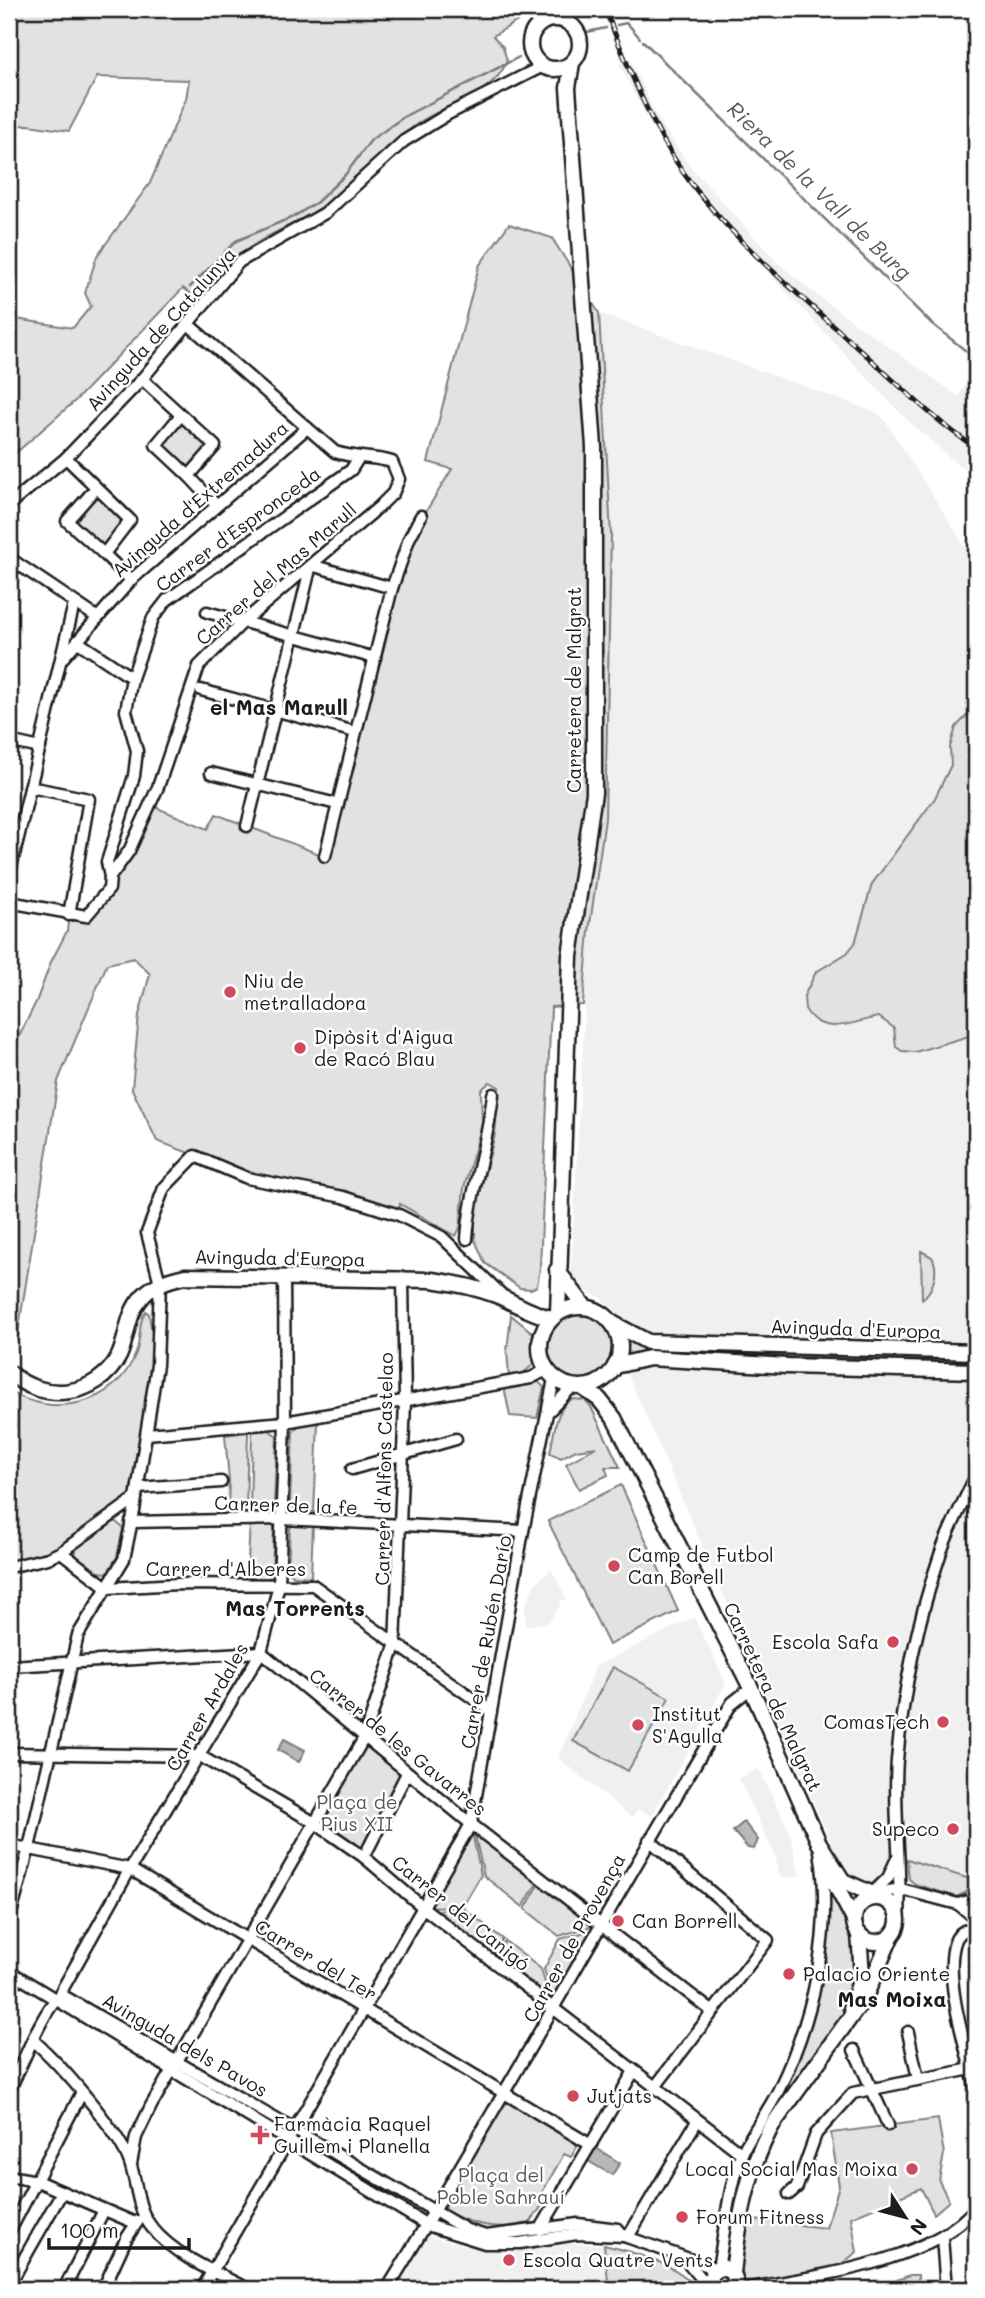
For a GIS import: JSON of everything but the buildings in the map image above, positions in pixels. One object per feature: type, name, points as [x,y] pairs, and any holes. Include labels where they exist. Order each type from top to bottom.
[{"type":"street","points":[[549,14],[569,22],[579,35],[580,48],[572,63],[543,65],[530,50],[531,35],[549,14]]},
{"type":"street","name":"Carretera de Malgrat","points":[[554,1316],[570,956],[594,793],[594,447],[569,108],[568,89],[572,63]]},
{"type":"street","name":"Carretera de Malgrat","points":[[543,65],[569,108]]},
{"type":"street","name":"Avinguda de Catalunya","points":[[9,505],[66,458],[142,379],[239,262],[325,214],[404,141],[543,65]]},
{"type":"street","name":"Carrer del Mas Marull","points":[[69,915],[86,916],[109,889],[110,877],[129,851],[158,787],[199,666],[242,623],[379,507],[393,493],[400,479],[392,462],[377,457],[359,459],[335,452],[188,324]]},
{"type":"street","points":[[142,379],[215,446],[189,476]]},
{"type":"street","points":[[181,415],[156,445],[216,505]]},
{"type":"street","name":"Avinguda d'Extremadura","points":[[61,660],[131,580],[307,428]]},
{"type":"street","points":[[66,458],[130,520],[104,554]]},
{"type":"street","name":"Carrer d'Espronceda","points":[[110,877],[107,862],[136,764],[136,743],[126,711],[132,678],[153,618],[167,600],[351,470],[359,459]]},
{"type":"street","points":[[96,488],[67,521],[131,580]]},
{"type":"street","points":[[325,856],[392,588],[409,539],[421,516]]},
{"type":"street","points":[[9,558],[98,618]]},
{"type":"street","points":[[247,826],[311,565],[392,588]]},
{"type":"street","name":"Avinguda d'Extremadura","points":[[9,876],[74,604]]},
{"type":"street","points":[[207,612],[375,658]]},
{"type":"street","points":[[78,642],[132,678]]},
{"type":"street","points":[[201,690],[355,732]]},
{"type":"street","points":[[9,740],[40,748]]},
{"type":"street","points":[[211,773],[337,804]]},
{"type":"street","points":[[9,902],[69,915],[89,799],[30,787]]},
{"type":"street","points":[[472,1262],[467,1239],[469,1213],[490,1127],[494,1094]]},
{"type":"street","points":[[9,1921],[29,1848],[78,1635],[124,1559],[157,1365],[160,1283],[148,1233],[164,1188],[195,1156],[247,1178],[343,1197],[398,1215],[442,1237],[472,1262],[510,1302]]},
{"type":"street","points":[[456,1249],[467,1239]]},
{"type":"street","points":[[550,1410],[577,1387],[597,1384],[612,1371],[620,1344],[612,1323],[600,1312],[585,1307],[557,1270]]},
{"type":"street","name":"Avinguda d'Europa","points":[[160,1283],[185,1276],[403,1279],[467,1286],[510,1302],[526,1312],[554,1316]]},
{"type":"street","name":"Carrer Ardales","points":[[9,2090],[34,2041],[44,2013],[58,1998],[130,1869],[261,1652],[279,1585],[285,1422],[284,1276]]},
{"type":"street","name":"Carrer d'Alfons Castelao","points":[[131,2164],[136,2137],[171,2072],[364,1738],[395,1646],[404,1454],[403,1279]]},
{"type":"street","points":[[9,1372],[20,1382],[43,1391],[68,1392],[97,1381],[117,1360],[138,1302],[160,1283]]},
{"type":"street","points":[[550,1374],[540,1353],[541,1336],[554,1316],[585,1307]]},
{"type":"street","name":"Avinguda d'Europa","points":[[526,1312],[541,1336]]},
{"type":"street","name":"Avinguda d'Europa","points":[[612,1323],[648,1342],[976,1352]]},
{"type":"street","name":"Avinguda d'Europa","points":[[612,1371],[649,1358],[787,1366],[976,1371]]},
{"type":"street","name":"Carretera de Malgrat","points":[[612,1371],[608,1392],[614,1418]]},
{"type":"street","points":[[146,1434],[285,1422],[550,1374],[577,1387]]},
{"type":"street","name":"Carrer de Rubén Darío","points":[[295,2128],[425,1909],[471,1824],[523,1531],[550,1410],[550,1374]]},
{"type":"street","name":"Carretera de Malgrat","points":[[577,1387],[599,1399],[614,1418],[751,1688],[819,1843],[838,1894],[856,1927]]},
{"type":"street","points":[[352,1469],[456,1439]]},
{"type":"street","points":[[738,2289],[733,2273],[740,2211],[747,2181],[771,2127],[865,1997],[899,1919],[897,1761],[908,1671],[941,1551],[976,1475]]},
{"type":"street","points":[[9,1567],[48,1558],[61,1552],[137,1493],[220,1482]]},
{"type":"street","name":"Carrer de la fe","points":[[131,1522],[282,1518],[523,1531]]},
{"type":"street","points":[[61,1552],[108,1588]]},
{"type":"street","name":"Carrer d'Alberes","points":[[108,1588],[178,1584],[313,1585],[395,1646],[491,1711]]},
{"type":"street","points":[[9,1666],[261,1652]]},
{"type":"street","name":"Carrer de les Gavarres","points":[[261,1652],[471,1824],[713,2012]]},
{"type":"street","name":"Carrer de Provença","points":[[387,2289],[506,2094],[649,1840],[732,1703],[751,1688]]},
{"type":"street","name":"Carrer del Canigó","points":[[9,1753],[200,1756],[315,1823],[363,1857],[425,1909],[741,2154]]},
{"type":"street","points":[[363,1857],[407,1773]]},
{"type":"street","points":[[649,1840],[768,1940],[655,2087]]},
{"type":"street","points":[[707,2287],[718,2268],[741,2154],[751,2142],[797,2050],[809,2015],[823,1921],[825,1880],[819,1843]]},
{"type":"street","name":"Carretera de Malgrat","points":[[819,1843],[843,1881],[872,1899]]},
{"type":"street","name":"Carrer del Ter","points":[[9,1845],[130,1869],[590,2145]]},
{"type":"street","points":[[841,2032],[862,1975],[856,1927],[888,1878],[898,1854]]},
{"type":"street","points":[[872,1899],[917,1893],[958,1904],[976,1901],[975,1923]]},
{"type":"street","points":[[872,1899],[894,1907],[899,1919]]},
{"type":"street","points":[[958,1904],[975,1923]]},
{"type":"street","points":[[975,1923],[955,1941],[953,1973],[976,2089]]},
{"type":"street","points":[[856,1927],[878,1942],[891,1937]]},
{"type":"street","name":"Avinguda dels Pavos","points":[[9,1972],[58,1998],[66,2008],[427,2225],[485,2243],[520,2243],[540,2234],[578,2224],[618,2229],[626,2237],[718,2268]]},
{"type":"street","name":"Avinguda dels Pavos","points":[[58,1998],[67,1998],[179,2060],[467,2230],[486,2236],[540,2234]]},
{"type":"street","points":[[908,2032],[918,2079]]},
{"type":"street","points":[[34,2041],[50,2055],[120,2141],[131,2164],[140,2219],[103,2289]]},
{"type":"street","points":[[854,2050],[888,2124]]},
{"type":"street","points":[[789,2194],[797,2187],[816,2134],[853,2094],[971,2069]]},
{"type":"street","points":[[540,2234],[634,2071]]},
{"type":"street","points":[[12,2227],[81,2094]]},
{"type":"street","points":[[626,2237],[697,2121]]},
{"type":"street","points":[[751,2142],[771,2127]]},
{"type":"street","points":[[202,2289],[295,2128]]},
{"type":"street","points":[[9,2176],[37,2181],[104,2210],[140,2219],[165,2241],[248,2289]]},
{"type":"street","points":[[9,2285],[62,2192]]},
{"type":"street","points":[[744,2289],[864,2266],[942,2237],[976,2207]]},
{"type":"street","points":[[64,2289],[104,2210]]},
{"type":"street","points":[[942,2237],[946,2289]]},
{"type":"street","name":"Avinguda dels Pavos","points":[[682,2256],[707,2287]]},
{"type":"street","points":[[718,2268],[725,2267],[733,2273]]},
{"type":"shaded area","points":[[630,59],[657,117],[689,165],[778,263],[819,297],[958,396],[973,374],[976,376],[976,475],[957,464],[905,418],[709,210],[679,172],[648,120],[619,64]]},
{"type":"shaded area","points":[[599,313],[875,412],[884,419],[976,564],[976,706],[956,727],[950,747],[951,765],[935,798],[872,884],[855,943],[847,953],[820,967],[811,978],[804,996],[808,1015],[820,1024],[841,1027],[879,1017],[885,1019],[894,1029],[896,1047],[908,1052],[976,1034],[976,1881],[894,1856],[892,1868],[876,1882],[868,1884],[855,1881],[845,1874],[628,1375],[647,1336],[600,1297],[579,1289],[571,1273],[589,931],[605,819],[611,535]]},
{"type":"shaded area","points":[[551,1569],[567,1600],[561,1600],[549,1622],[526,1626],[525,1605],[535,1584]]},
{"type":"shaded area","name":"Institut S'Agulla","points":[[694,1617],[726,1683],[652,1816],[637,1809],[633,1818],[558,1758],[596,1666]]},
{"type":"shaded area","points":[[284,1739],[305,1750],[299,1762],[278,1750]]},
{"type":"shaded area","points":[[759,1769],[790,1833],[800,1876],[780,1878],[775,1855],[738,1778]]},
{"type":"shaded area","points":[[744,1822],[758,1840],[754,1849],[748,1848],[733,1831]]},
{"type":"shaded area","points":[[596,2148],[620,2163],[612,2175],[588,2161]]},
{"type":"shaded area","name":"Escola Quatre Vents","points":[[427,2236],[475,2248],[515,2251],[558,2243],[603,2245],[608,2289],[395,2289]]},
{"type":"green space","points":[[9,9],[530,9],[524,17],[493,36],[503,47],[507,61],[491,83],[480,92],[417,124],[325,205],[255,244],[239,256],[197,298],[183,288],[76,400],[9,459],[9,318],[73,328],[91,306],[85,293],[97,256],[150,183],[186,99],[189,80],[97,77],[69,131],[29,125],[9,126]]},
{"type":"green space","points":[[509,224],[552,238],[599,313],[611,535],[605,819],[589,931],[583,1005],[551,1007],[537,1286],[531,1289],[520,1288],[485,1263],[475,1240],[475,1212],[495,1134],[499,1087],[490,1082],[481,1090],[482,1124],[464,1188],[460,1228],[456,1236],[400,1204],[399,1215],[266,1182],[157,1141],[132,1089],[139,1015],[150,974],[134,958],[107,964],[58,1081],[17,1340],[9,1339],[9,1057],[67,931],[69,915],[86,916],[109,889],[150,805],[208,829],[216,814],[324,856],[409,539],[452,469],[428,462],[479,266]]},
{"type":"green space","points":[[181,415],[214,448],[189,476],[156,446]]},
{"type":"green space","points":[[96,488],[130,520],[104,554],[67,521]]},
{"type":"green space","points":[[976,706],[976,1034],[915,1052],[902,1051],[896,1047],[894,1028],[879,1017],[839,1026],[820,1023],[805,1009],[804,996],[816,972],[847,953],[855,943],[872,884],[935,798],[951,765],[950,747],[956,727]]},
{"type":"green space","points":[[921,1251],[932,1257],[935,1268],[932,1285],[922,1299]]},
{"type":"green space","points":[[146,1311],[149,1314],[157,1365],[136,1497],[61,1552],[9,1567],[9,1391],[27,1400],[64,1405],[99,1395],[114,1385],[127,1371],[136,1353]]},
{"type":"green space","points":[[580,1311],[605,1321],[615,1346],[605,1371],[580,1381],[555,1371],[545,1346],[555,1321]]},
{"type":"green space","points":[[511,1315],[533,1333],[534,1364],[521,1375],[509,1376],[507,1351]]},
{"type":"green space","points":[[624,1336],[976,1356],[976,1363],[646,1351],[626,1356]]},
{"type":"green space","points":[[536,1380],[544,1387],[537,1418],[510,1416],[504,1387]]},
{"type":"green space","points":[[572,1399],[585,1400],[590,1405],[620,1467],[605,1467],[608,1475],[579,1489],[566,1464],[596,1447],[576,1450],[561,1458],[550,1453],[559,1415],[566,1403]]},
{"type":"green space","points":[[318,1423],[314,1512],[296,1510],[290,1504],[293,1432],[298,1426]]},
{"type":"green space","points":[[269,1430],[277,1436],[274,1503],[268,1509],[250,1509],[252,1432]]},
{"type":"green space","points":[[248,1432],[246,1510],[228,1512],[229,1480],[225,1435]]},
{"type":"green space","name":"Camp de Futbol Can Borell","points":[[621,1485],[678,1611],[609,1645],[548,1521]]},
{"type":"green space","points":[[115,1521],[123,1528],[117,1557],[107,1573],[97,1572],[76,1556],[76,1548]]},
{"type":"green space","points":[[267,1521],[274,1527],[272,1574],[266,1580],[247,1580],[250,1522]]},
{"type":"green space","points":[[296,1522],[313,1524],[311,1577],[294,1576],[288,1571],[290,1528]]},
{"type":"green space","points":[[613,1667],[669,1698],[628,1771],[573,1741]]},
{"type":"green space","name":"Plaça de Pius XII","points":[[364,1742],[403,1773],[364,1857],[323,1825]]},
{"type":"green space","points":[[471,1827],[481,1875],[463,1906],[428,1907]]},
{"type":"green space","points":[[473,1827],[539,1880],[523,1907],[484,1876]]},
{"type":"green space","points":[[907,1859],[976,1881],[976,1888],[956,1897],[915,1884],[909,1879]]},
{"type":"green space","points":[[827,1878],[856,1942],[854,1986],[847,2007],[824,2047],[780,2098],[803,2045],[818,1991],[826,1936]]},
{"type":"green space","points":[[541,1881],[596,1925],[559,1936],[525,1909]]},
{"type":"green space","points":[[463,1908],[503,1939],[490,1959],[430,1911]]},
{"type":"green space","points":[[599,1928],[555,2006],[544,1969],[560,1939]]},
{"type":"green space","points":[[505,1941],[541,1969],[552,2007],[492,1961]]},
{"type":"green space","name":"Plaça del Poble Sahrauí","points":[[515,2102],[574,2138],[577,2147],[571,2157],[564,2154],[540,2196],[545,2201],[530,2223],[508,2227],[477,2224],[447,2212],[444,2202],[503,2104]]},
{"type":"green space","points":[[938,2119],[944,2154],[939,2181],[949,2201],[934,2214],[921,2188],[851,2217],[857,2252],[836,2268],[747,2284],[740,2274],[744,2219],[826,2228],[839,2186],[831,2133]]},
{"type":"green space","points":[[604,2245],[668,2266],[689,2280],[695,2289],[609,2289]]},
{"type":"green space","points":[[910,2275],[918,2275],[919,2289],[874,2289]]},
{"type":"waterway","name":"Riera de la Vall de Burg","points":[[617,25],[627,23],[640,38]]},
{"type":"waterway","name":"Riera de la Vall de Burg","points":[[587,32],[606,28]]},
{"type":"waterway","name":"Riera de la Vall de Burg","points":[[643,41],[931,323],[976,359]]},
{"type":"waterway","name":"Riera de la Vall de Burg","points":[[190,287],[236,241],[295,216],[317,202],[345,175],[371,140],[405,116],[519,57]]},
{"type":"railway","points":[[605,9],[649,113],[671,153],[700,195],[741,241],[787,284],[929,412],[976,448]]},
{"type":"place","name":"Niu de metralladora","points":[[230,992]]},
{"type":"place","name":"Dipòsit d'Aigua de Racó Blau","points":[[300,1048]]},
{"type":"place","name":"Camp de Futbol Can Borell","points":[[614,1566]]},
{"type":"place","name":"Escola Safa","points":[[893,1642]]},
{"type":"place","name":"ComasTech","points":[[943,1722]]},
{"type":"place","name":"Institut S'Agulla","points":[[638,1725]]},
{"type":"place","name":"Supeco","points":[[953,1829]]},
{"type":"place","name":"Can Borrell","points":[[618,1921]]},
{"type":"place","name":"Palacio Oriente","points":[[789,1974]]},
{"type":"place","name":"Jutjats","points":[[573,2096]]},
{"type":"place","name":"Farmàcia Raquel Guillem i Planella","points":[[260,2135]]},
{"type":"place","name":"Local Social Mas Moixa","points":[[912,2169]]},
{"type":"place","name":"Forum Fitness","points":[[682,2217]]},
{"type":"place","name":"Escola Quatre Vents","points":[[509,2260]]},
{"type":"district","name":"el Mas Marull","points":[[279,708]]},
{"type":"district","name":"Mas Torrents","points":[[295,1609]]},
{"type":"district","name":"Mas Moixa","points":[[892,2000]]}]
